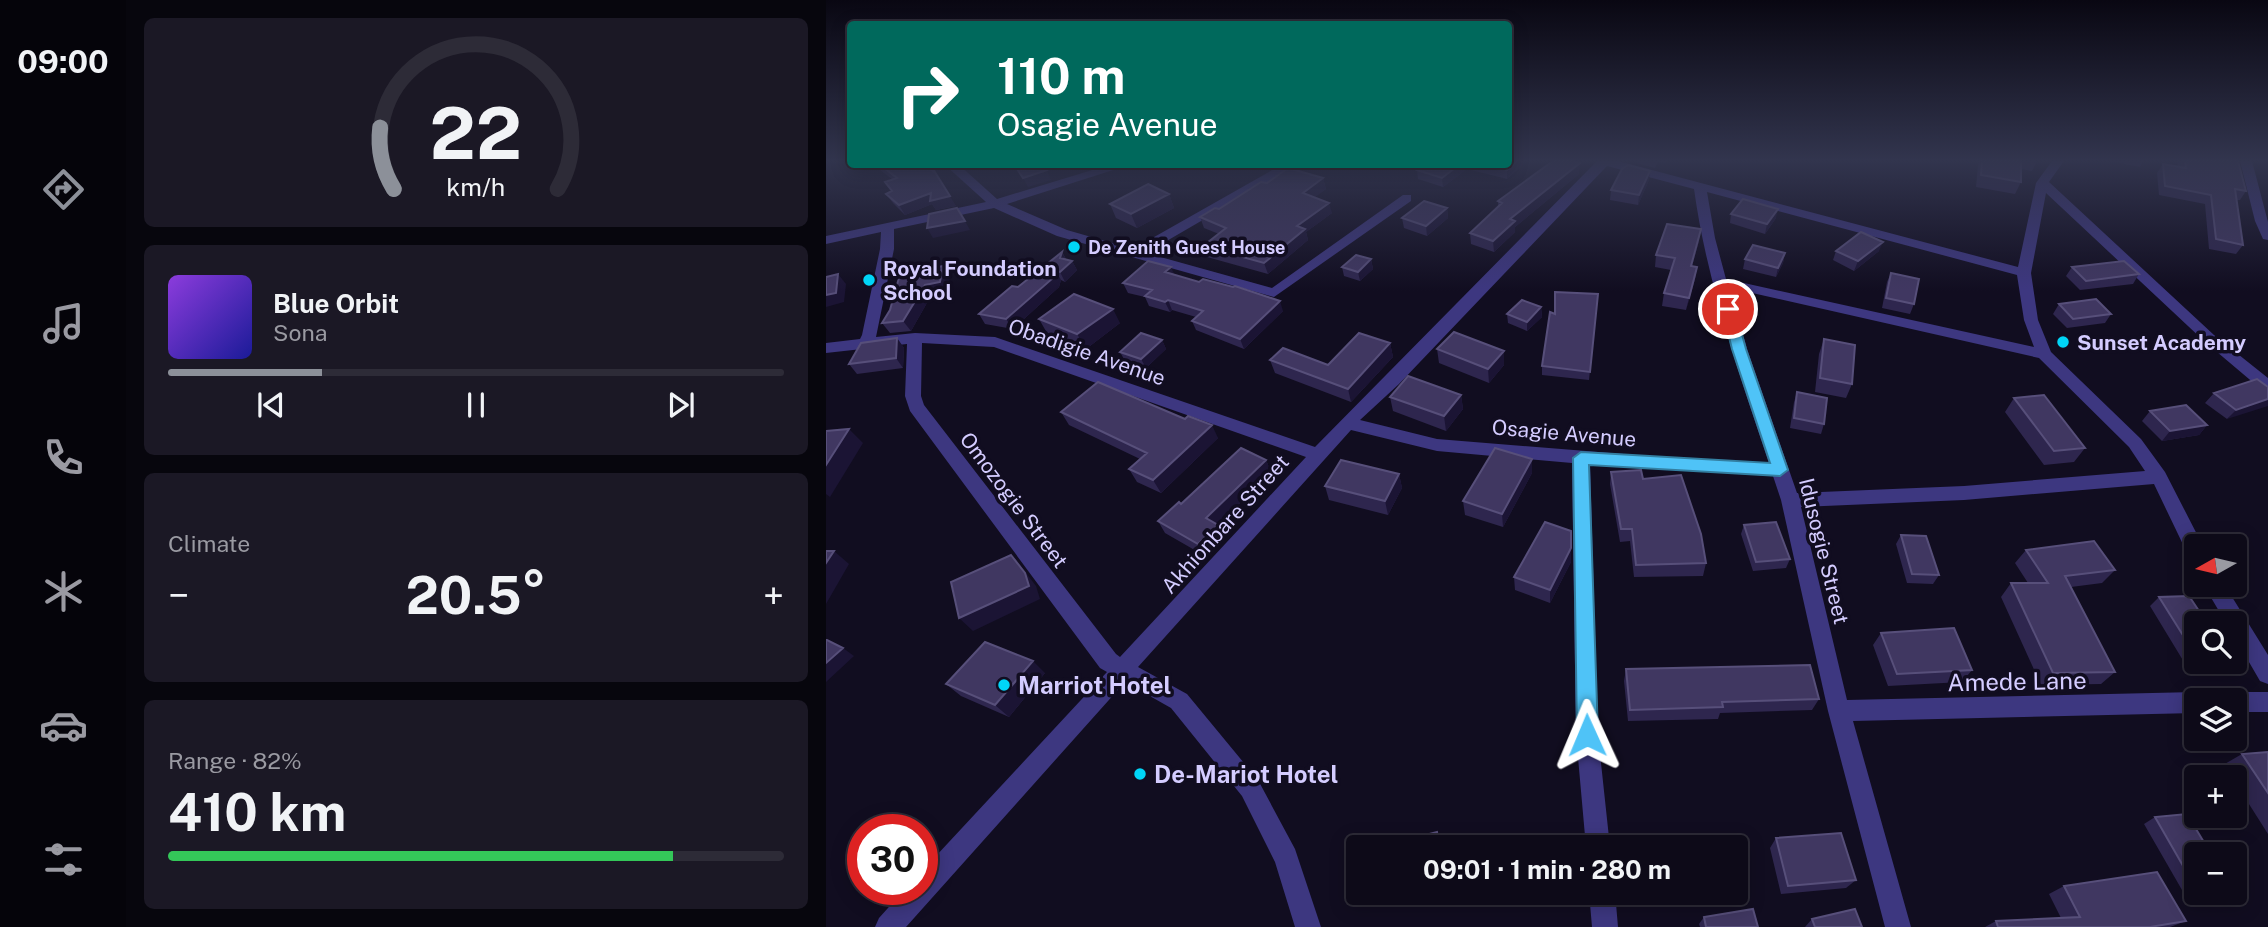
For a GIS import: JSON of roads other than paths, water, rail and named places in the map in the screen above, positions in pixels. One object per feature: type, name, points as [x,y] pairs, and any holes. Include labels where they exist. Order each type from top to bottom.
[{"type":"street","points":[[826,240],[995,204]]},
{"type":"street","points":[[997,204],[1062,233],[1274,293],[1398,204]]},
{"type":"street","points":[[1136,253],[1222,204]]},
{"type":"street","name":"Akhionbare Street","points":[[888,927],[1347,423],[1393,380],[1562,204]]},
{"type":"street","name":"Idusogie Street","points":[[1702,204],[1708,238],[1739,349],[1790,500],[1839,710],[1898,927]]},
{"type":"street","points":[[1759,204],[2024,273]]},
{"type":"street","points":[[2038,204],[2024,273],[2031,320],[2044,354],[2135,443],[2159,477],[2188,534]]},
{"type":"street","points":[[2065,204],[2209,338],[2268,386]]},
{"type":"street","points":[[2257,204],[2268,236]]},
{"type":"street","points":[[866,342],[870,335],[882,280],[888,227]]},
{"type":"street","points":[[1723,289],[1722,282],[2044,354]]},
{"type":"street","name":"Obadigie Avenue","points":[[826,348],[915,338],[995,342],[1320,454]]},
{"type":"street","name":"Omozogie Street","points":[[915,338],[913,396],[916,407],[1108,661],[1179,701],[1250,788],[1286,858],[1308,927]]},
{"type":"street","name":"Osagie Avenue","points":[[1347,423],[1437,446],[1780,470]]},
{"type":"street","points":[[1581,458],[1587,735],[1597,835]]},
{"type":"street","points":[[1790,500],[1965,493],[2159,477]]},
{"type":"street","points":[[2221,597],[2268,674]]},
{"type":"street","points":[[2247,702],[2268,702]]},
{"type":"street","name":"Amede Lane","points":[[1839,710],[2184,703]]},
{"type":"street","points":[[1603,905],[1605,927]]},
{"type":"place","name":"De Zenith Guest House","points":[[1074,247]]},
{"type":"place","name":"Royal Foundation School","points":[[869,280]]},
{"type":"place","name":"Sunset Academy","points":[[2063,342]]},
{"type":"place","name":"Marriot Hotel","points":[[1004,685]]},
{"type":"place","name":"De-Mariot Hotel","points":[[1140,774]]}]
